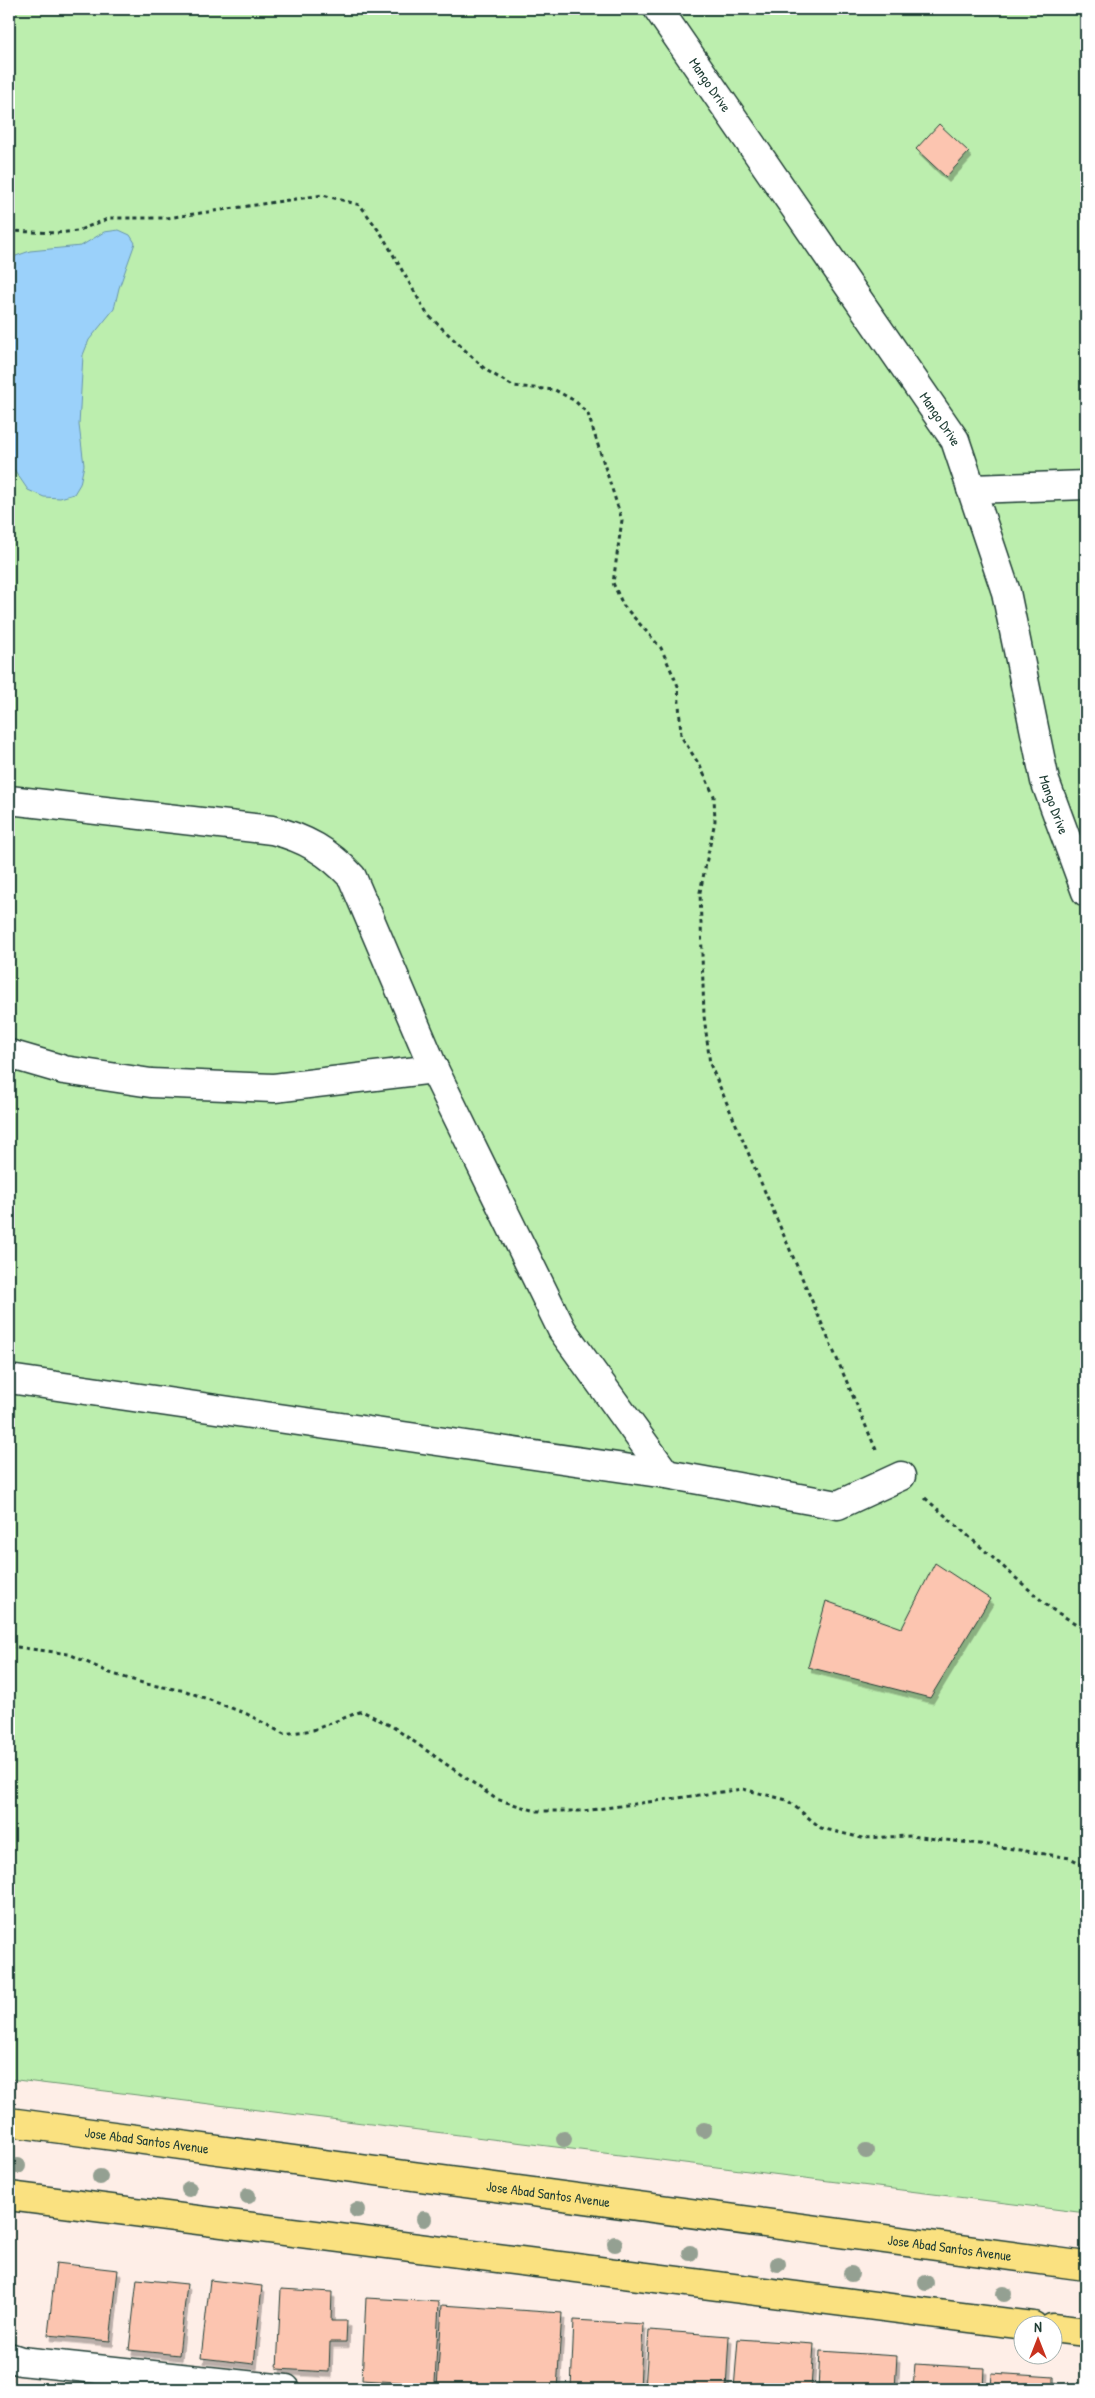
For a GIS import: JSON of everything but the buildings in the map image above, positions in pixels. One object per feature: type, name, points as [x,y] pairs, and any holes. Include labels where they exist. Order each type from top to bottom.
[{"type":"main road","name":"Jose Abad Santos Avenue","points":[[9,2122],[1086,2266]]},
{"type":"main road","points":[[9,2196],[1012,2323]]},
{"type":"main road","points":[[1062,2329],[1086,2332]]},
{"type":"street","name":"Mango Drive","points":[[658,9],[954,440],[1006,592],[1045,781],[1086,892]]},
{"type":"street","points":[[971,489],[1086,485]]},
{"type":"street","points":[[9,800],[272,830],[296,836],[319,848],[337,861],[352,878],[434,1068],[562,1330],[666,1474]]},
{"type":"street","points":[[9,1054],[64,1070],[151,1083],[274,1088],[434,1068]]},
{"type":"street","points":[[9,1379],[666,1474],[838,1505],[901,1476]]},
{"type":"street","points":[[9,2357],[21,2361],[286,2389]]},
{"type":"path","points":[[9,231],[63,233],[76,231],[110,218],[167,218],[323,195],[360,205],[382,235],[427,314],[486,370],[513,386],[555,390],[575,401],[588,414],[622,520],[613,583],[623,605],[661,648],[678,686],[681,736],[700,766],[714,796],[715,822],[700,892],[704,1016],[710,1064],[878,1455],[1050,1608],[1086,1630]]},
{"type":"path","points":[[9,1646],[69,1654],[110,1673],[146,1684],[186,1690],[246,1714],[284,1734],[313,1730],[362,1711],[393,1728],[496,1799],[536,1811],[582,1811],[743,1789],[787,1800],[821,1828],[862,1838],[911,1836],[949,1840],[1070,1858],[1086,1866]]},
{"type":"green space","points":[[9,9],[1086,9],[1086,2213],[9,2079]]},
{"type":"water","points":[[119,230],[130,235],[135,243],[119,288],[114,309],[89,340],[83,355],[79,425],[84,465],[80,484],[74,494],[60,498],[44,497],[28,490],[9,462],[9,263],[13,257],[30,251],[81,246],[104,232]]}]
